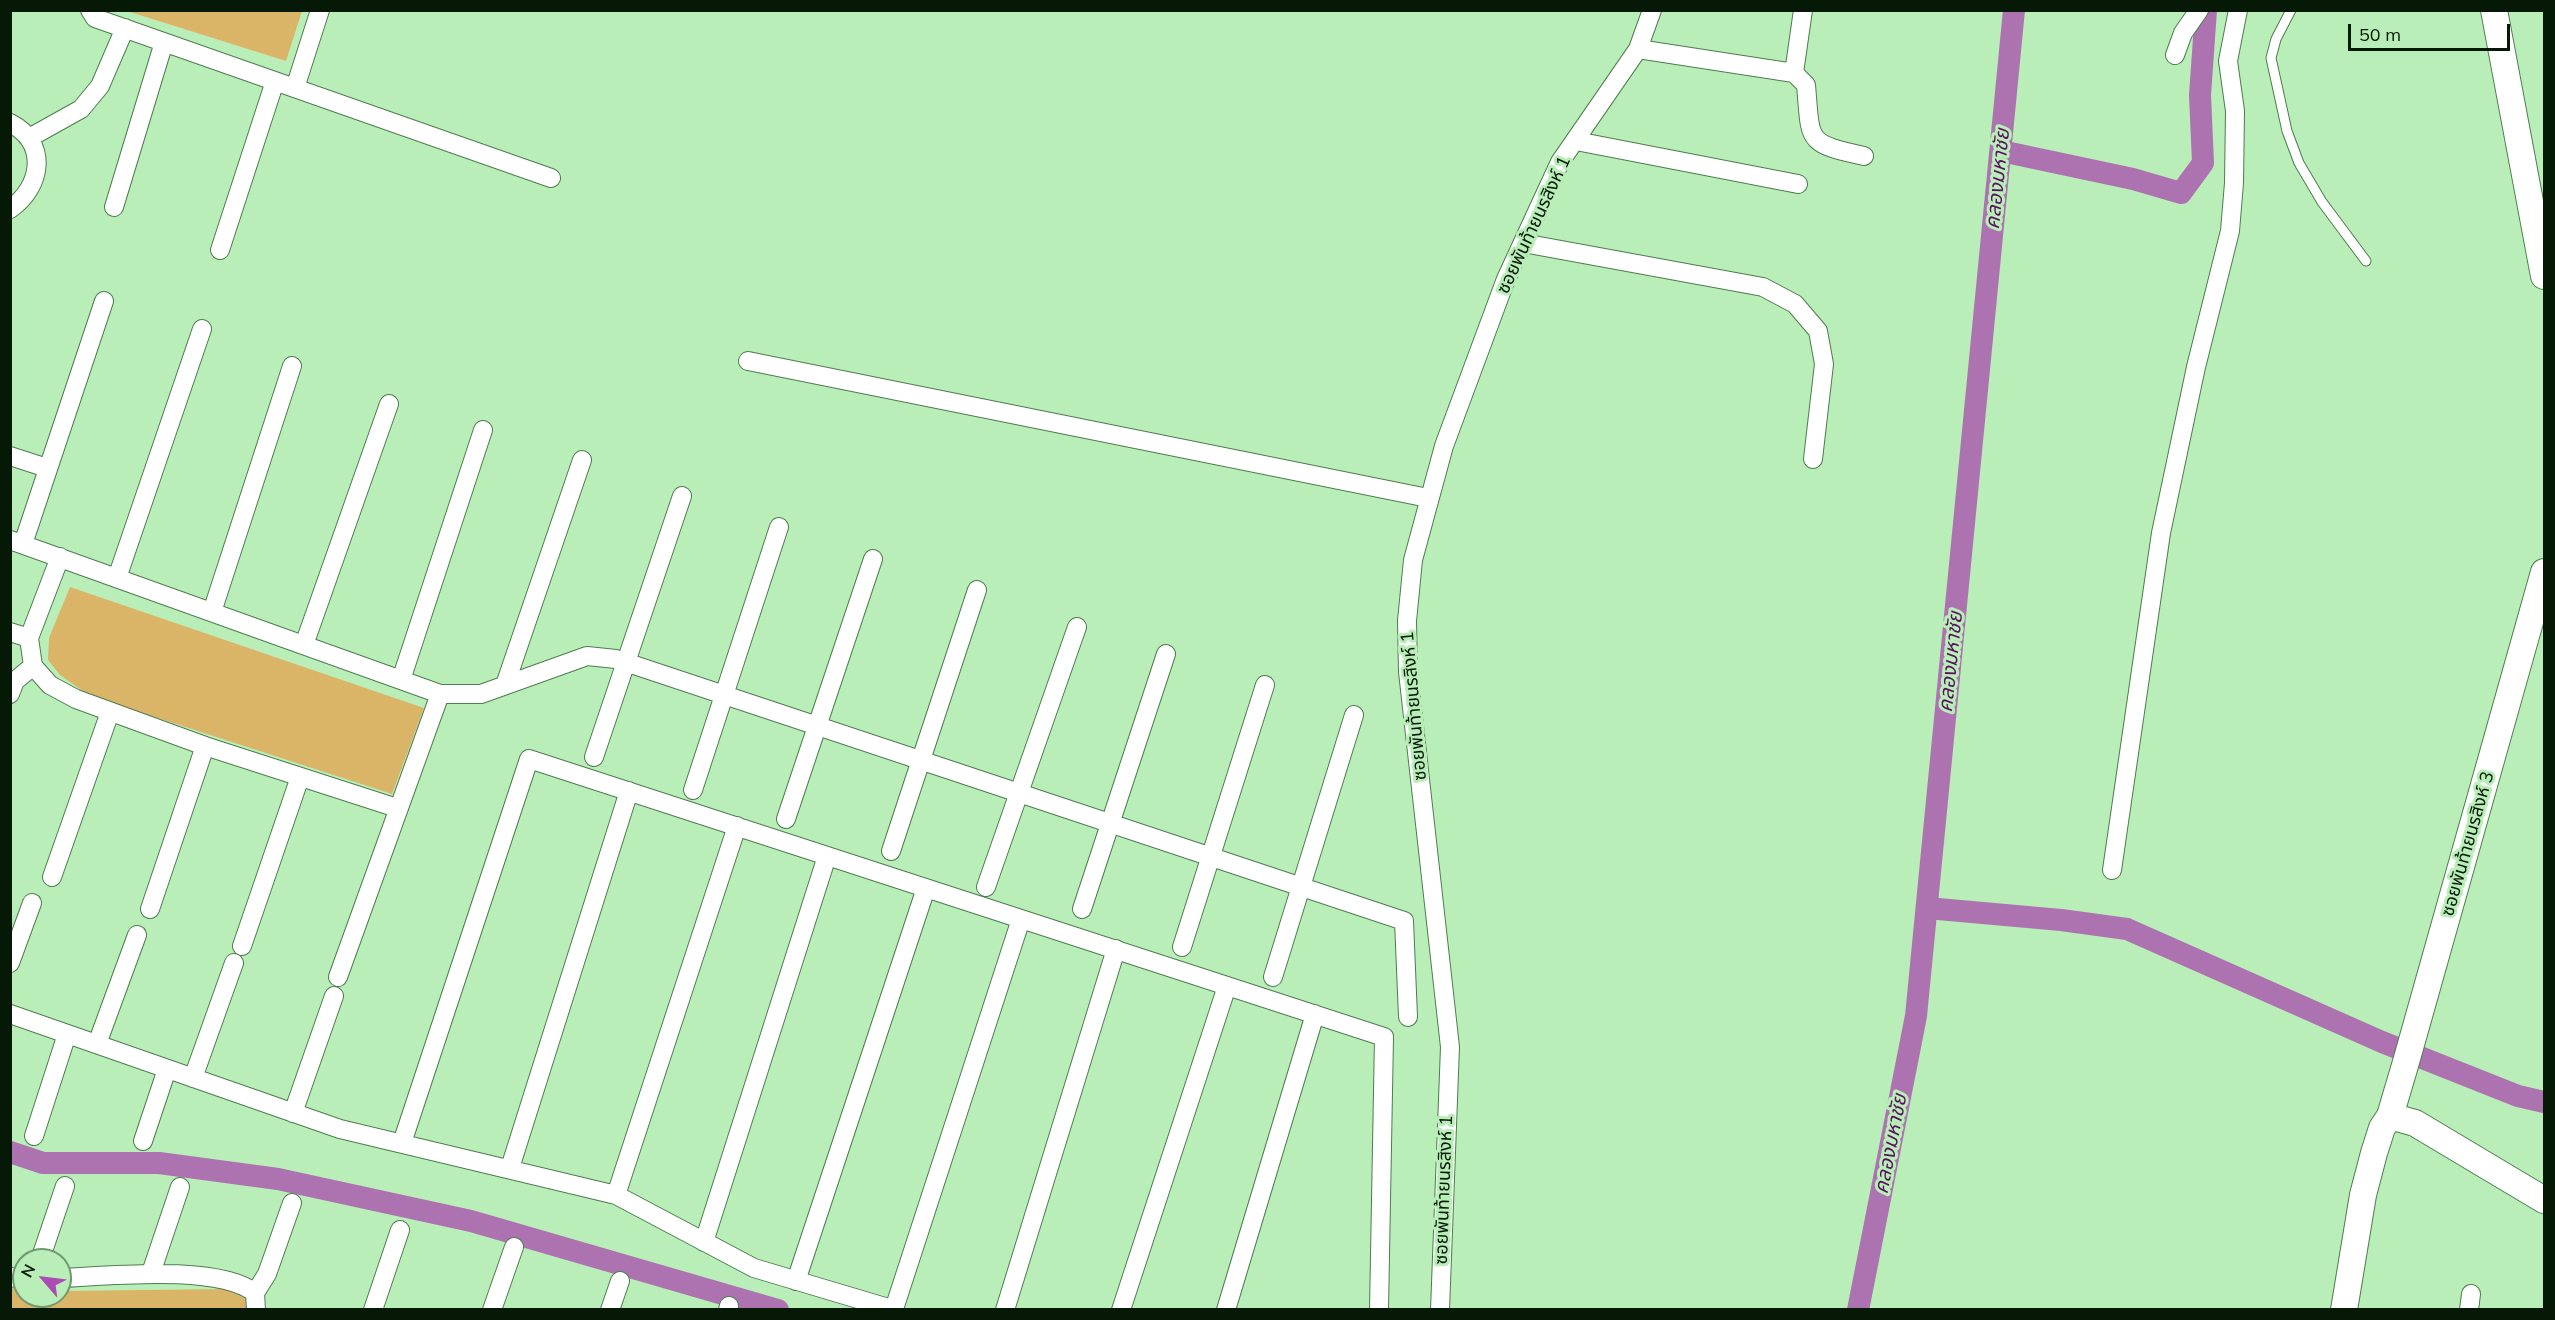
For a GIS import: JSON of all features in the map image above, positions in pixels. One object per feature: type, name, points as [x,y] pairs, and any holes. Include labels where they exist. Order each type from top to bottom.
[{"type":"street","points":[[90,10],[95,18],[551,178]]},
{"type":"street","points":[[296,88],[320,10]]},
{"type":"street","name":"ซอยพันท้ายนรสิงห์ 1","points":[[1440,1310],[1450,1047],[1408,672],[1407,621],[1413,560],[1444,446],[1502,290],[1560,162],[1638,49],[1652,10]]},
{"type":"street","points":[[1794,73],[1803,10]]},
{"type":"street","points":[[2175,55],[2183,33],[2199,10]]},
{"type":"street","points":[[2112,870],[2161,533],[2196,367],[2230,231],[2234,183],[2235,111],[2228,61],[2238,10]]},
{"type":"street","points":[[2494,10],[2544,276]]},
{"type":"street","points":[[28,138],[81,109],[100,86],[125,28]]},
{"type":"street","points":[[114,207],[164,42]]},
{"type":"street","points":[[1638,49],[1794,73],[1806,84],[1810,129],[1815,141],[1825,147],[1864,156]]},
{"type":"street","points":[[220,250],[275,81]]},
{"type":"street","points":[[10,123],[28,138],[35,153],[37,169],[28,192],[10,209]]},
{"type":"street","points":[[1575,141],[1798,184]]},
{"type":"street","points":[[1523,243],[1763,287],[1795,304],[1818,331],[1824,364],[1813,459]]},
{"type":"street","points":[[104,301],[47,468],[17,542],[440,694],[481,694],[587,656],[626,662],[1404,921],[1408,1017]]},
{"type":"street","points":[[117,578],[202,328]]},
{"type":"street","points":[[748,361],[1428,498]]},
{"type":"street","points":[[212,612],[292,366]]},
{"type":"street","points":[[304,645],[390,404]]},
{"type":"street","points":[[401,680],[483,430]]},
{"type":"street","points":[[10,456],[47,468]]},
{"type":"street","points":[[505,685],[582,460]]},
{"type":"street","points":[[594,757],[682,496]]},
{"type":"street","points":[[693,790],[779,527]]},
{"type":"street","points":[[60,557],[29,638],[33,666],[50,685],[110,712],[205,746],[397,808]]},
{"type":"street","points":[[786,819],[873,559]]},
{"type":"street","name":"ซอยพันท้ายนรสิงห์ 3","points":[[2344,1310],[2363,1196],[2382,1128],[2390,1116],[2414,1037],[2544,572]]},
{"type":"street","points":[[891,851],[977,590]]},
{"type":"street","points":[[986,887],[1077,627]]},
{"type":"street","points":[[10,632],[29,638]]},
{"type":"street","points":[[1082,909],[1166,654]]},
{"type":"street","points":[[10,694],[15,681],[33,666]]},
{"type":"street","points":[[1182,947],[1265,685]]},
{"type":"street","points":[[338,977],[440,694]]},
{"type":"street","points":[[52,877],[110,712]]},
{"type":"street","points":[[1273,977],[1354,716]]},
{"type":"street","points":[[150,909],[205,746]]},
{"type":"street","points":[[402,1143],[530,759],[1384,1037],[1379,1310]]},
{"type":"street","points":[[242,946],[300,777]]},
{"type":"street","points":[[510,1168],[629,791]]},
{"type":"street","points":[[616,1195],[736,826]]},
{"type":"street","points":[[704,1242],[827,855]]},
{"type":"street","points":[[796,1281],[926,888]]},
{"type":"street","points":[[10,963],[32,903]]},
{"type":"street","points":[[10,1014],[340,1129],[616,1195],[754,1268],[895,1309],[1021,919]]},
{"type":"street","points":[[97,1044],[137,935]]},
{"type":"street","points":[[1005,1310],[1116,950]]},
{"type":"street","points":[[193,1078],[234,963]]},
{"type":"street","points":[[1121,1310],[1227,986]]},
{"type":"street","points":[[293,1113],[334,996]]},
{"type":"street","points":[[1226,1310],[1316,1014]]},
{"type":"street","points":[[34,1136],[68,1034]]},
{"type":"street","points":[[143,1141],[167,1069]]},
{"type":"street","points":[[2390,1116],[2415,1123],[2544,1200]]},
{"type":"street","points":[[44,1248],[65,1186]]},
{"type":"street","points":[[151,1274],[180,1187]]},
{"type":"street","points":[[256,1301],[292,1203]]},
{"type":"street","points":[[373,1310],[400,1230]]},
{"type":"street","points":[[492,1310],[514,1247]]},
{"type":"street","points":[[72,1277],[151,1274],[231,1280],[246,1286],[256,1301]]},
{"type":"street","points":[[610,1310],[620,1281]]},
{"type":"lane","points":[[2291,10],[2276,39],[2271,58],[2287,131],[2299,163],[2322,202],[2366,261]]},
{"type":"shaded area","points":[[302,10],[286,61],[127,11]]},
{"type":"shaded area","points":[[70,587],[424,708],[392,794],[90,696],[60,675],[48,660],[49,638]]},
{"type":"shaded area","points":[[10,1288],[12,1288],[12,1308],[72,1308],[72,1291],[226,1289],[246,1299],[247,1309],[11,1309]]},
{"type":"waterway","name":"คลองมหาชัย","points":[[1858,1310],[1916,1016],[2014,10]]},
{"type":"waterway","points":[[2001,151],[2133,179],[2181,193],[2203,163],[2200,95],[2206,10]]},
{"type":"waterway","points":[[1927,908],[2061,920],[2127,929],[2382,1042],[2518,1096],[2544,1102]]},
{"type":"waterway","points":[[10,1152],[43,1163],[159,1163],[278,1179],[471,1221],[778,1310]]}]
